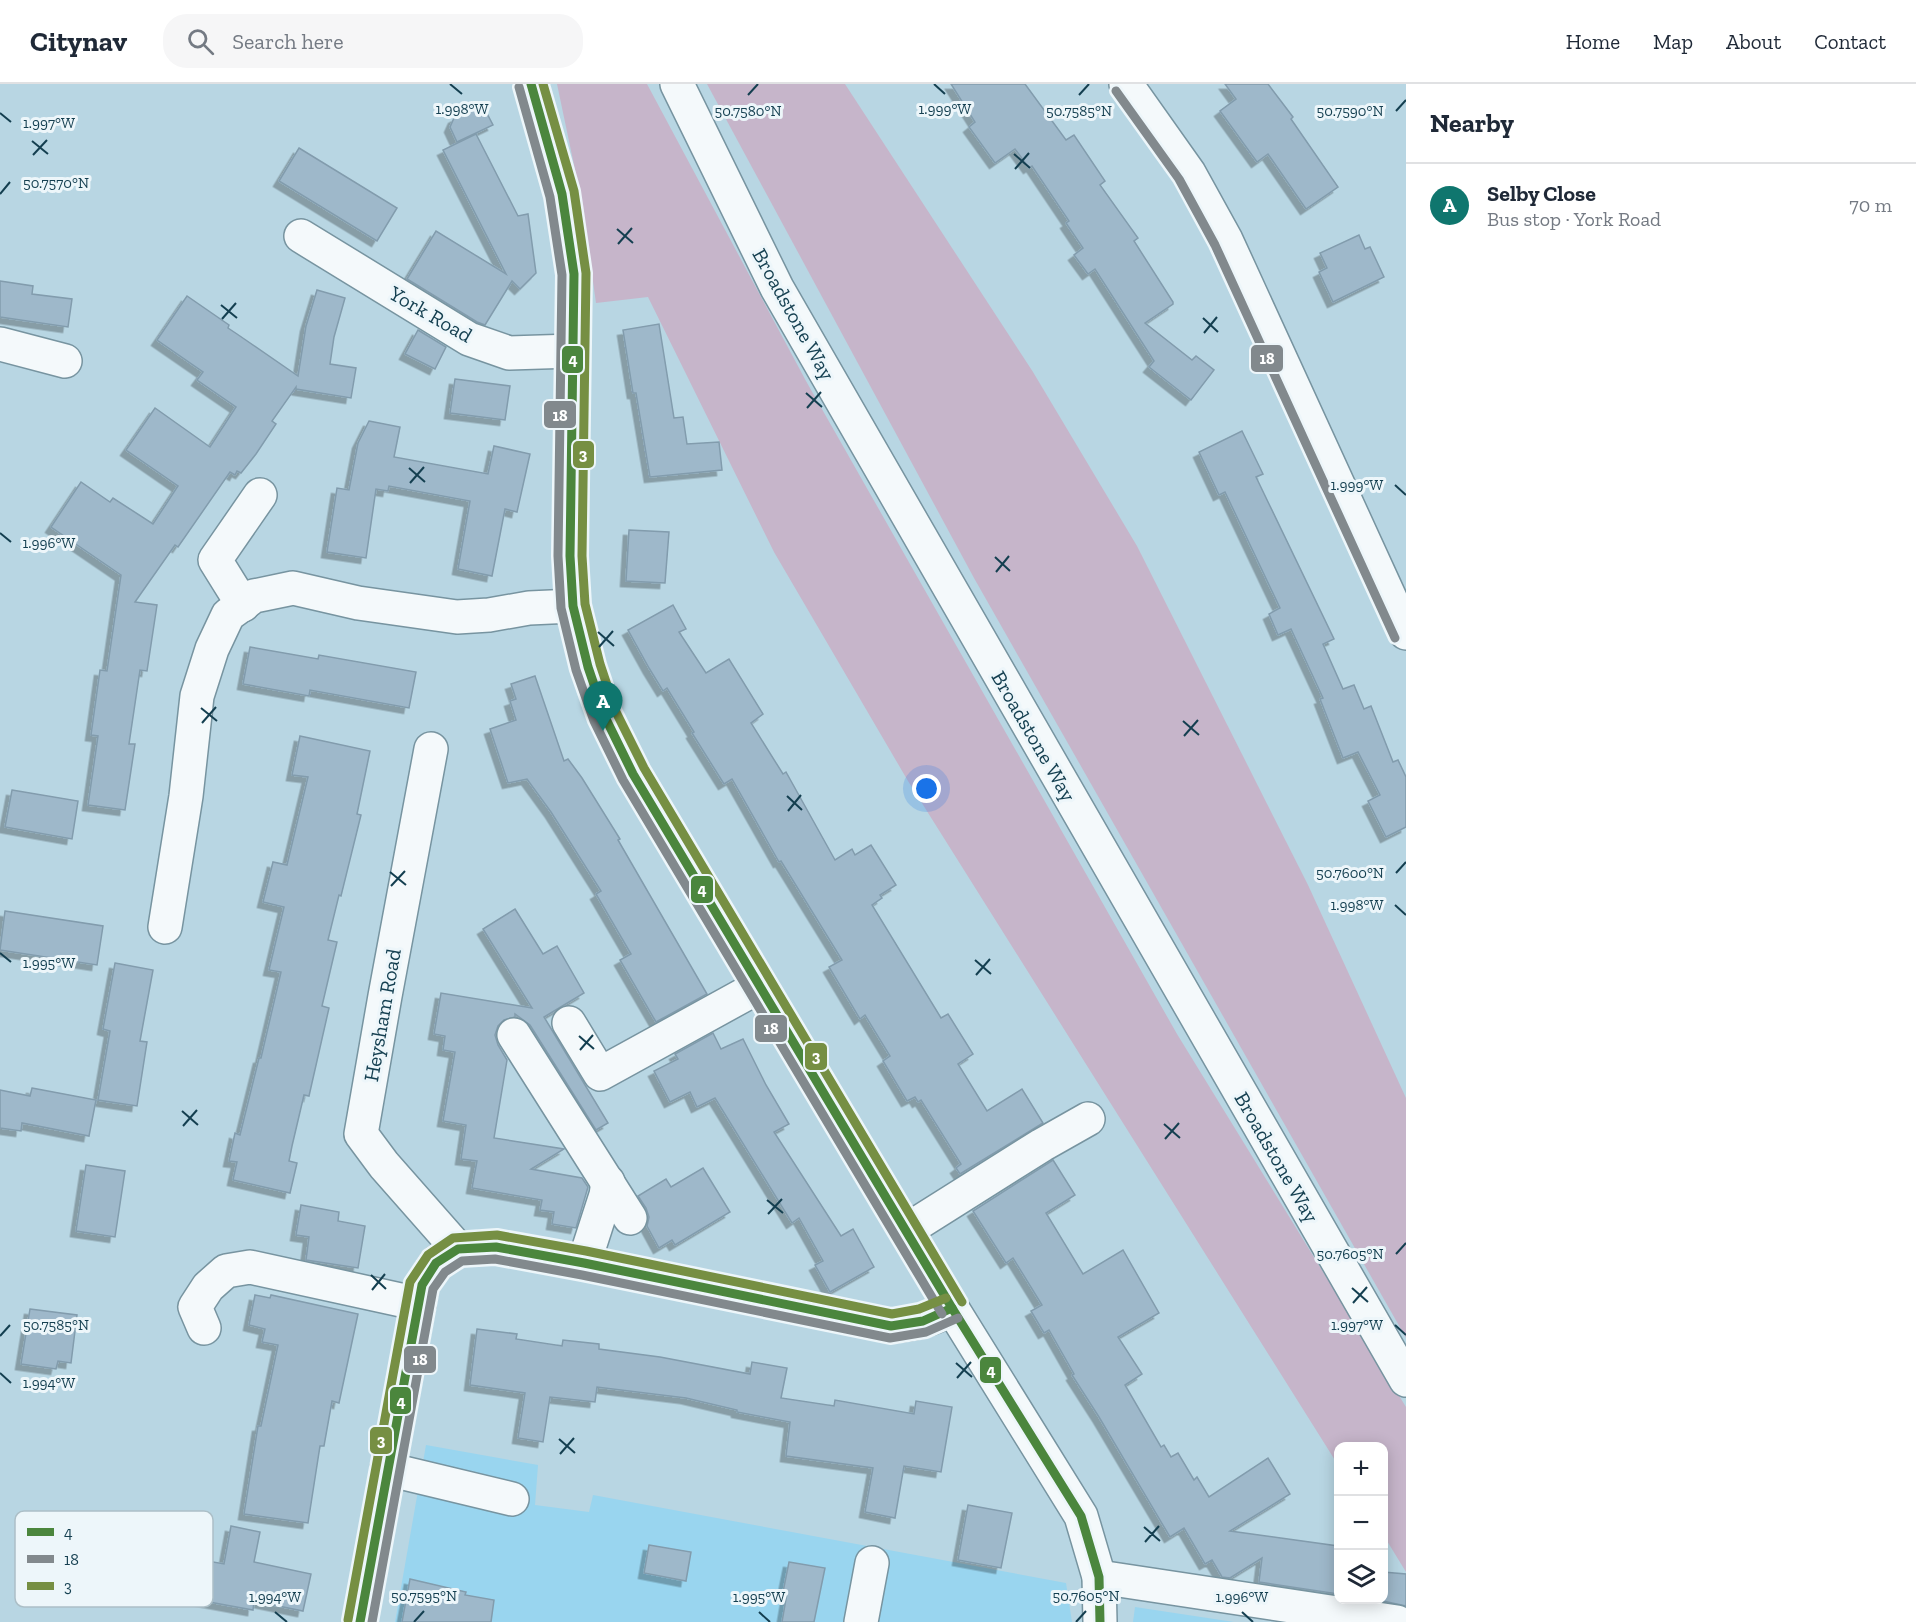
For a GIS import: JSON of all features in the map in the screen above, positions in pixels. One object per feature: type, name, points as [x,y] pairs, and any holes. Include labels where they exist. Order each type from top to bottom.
[{"type":"street","points":[[531,84],[562,194],[574,274],[570,556],[573,606],[588,667],[605,717],[633,774],[952,1308],[1081,1516],[1099,1577],[1100,1622]]},
{"type":"street","name":"Broadstone Way","points":[[677,84],[777,288],[1406,1380]]},
{"type":"street","points":[[1126,84],[1190,173],[1226,240],[1406,633]]},
{"type":"street","name":"York Road","points":[[301,236],[469,339],[509,353],[573,351]]},
{"type":"street","points":[[0,344],[65,361]]},
{"type":"street","points":[[243,605],[215,560],[260,495]]},
{"type":"street","points":[[165,927],[186,796],[198,696],[212,650],[228,615],[254,596],[293,588],[358,603],[457,617],[489,615],[529,608],[573,606]]},
{"type":"street","name":"Heysham Road","points":[[431,749],[361,1134],[394,1178],[458,1249]]},
{"type":"street","points":[[569,1023],[600,1074],[760,986]]},
{"type":"street","points":[[514,1035],[630,1218]]},
{"type":"street","points":[[907,1230],[1042,1145],[1088,1119]]},
{"type":"street","points":[[584,1263],[608,1182]]},
{"type":"street","points":[[360,1622],[422,1285],[436,1263],[458,1249],[496,1247],[891,1326],[912,1324],[936,1317],[952,1308]]},
{"type":"street","points":[[204,1328],[195,1307],[208,1287],[226,1271],[250,1267],[419,1304]]},
{"type":"street","points":[[387,1469],[512,1499]]},
{"type":"street","points":[[372,1622],[397,1490],[387,1469]]},
{"type":"street","points":[[861,1622],[872,1563]]},
{"type":"street","points":[[1099,1577],[1397,1622]]},
{"type":"shaded area","points":[[557,84],[647,84],[806,381],[1177,1034],[1406,1407],[1406,1572],[1388,1543],[1388,1442],[1334,1442],[1334,1459],[908,781],[774,552],[648,297],[596,303],[582,203]]},
{"type":"shaded area","points":[[707,84],[845,84],[1033,372],[1137,546],[1308,885],[1406,1098],[1406,1338],[974,578]]},
{"type":"shaded area","points":[[426,1445],[538,1465],[535,1505],[589,1512],[593,1495],[1066,1583],[1072,1622],[395,1622]]},
{"type":"shaded area","points":[[1135,1607],[1234,1622],[1133,1622]]},
{"type":"building","points":[[951,84],[1025,84],[1066,140],[1074,135],[1105,181],[1100,185],[1138,238],[1134,241],[1173,302],[1145,323],[1192,360],[1196,356],[1214,370],[1191,400],[1149,367],[1154,361],[1095,269],[1088,274],[1074,255],[1083,248],[1066,223],[1069,221],[1032,166],[1029,168],[1015,149],[995,163],[969,127],[975,122]]},
{"type":"building","points":[[1225,84],[1268,84],[1293,117],[1291,119],[1338,187],[1306,209],[1268,154],[1257,162],[1220,111],[1236,99]]},
{"type":"building","points":[[482,104],[493,125],[457,142],[450,127],[454,118]]},
{"type":"building","points":[[476,134],[518,216],[528,214],[536,273],[520,289],[512,281],[485,325],[407,279],[436,231],[506,274],[443,150]]},
{"type":"building","points":[[299,148],[397,208],[377,241],[279,181]]},
{"type":"building","points":[[1359,235],[1365,249],[1370,247],[1384,277],[1333,302],[1319,272],[1327,268],[1320,253]]},
{"type":"building","points":[[0,281],[33,286],[32,294],[72,299],[68,327],[0,317]]},
{"type":"building","points":[[317,290],[345,298],[334,337],[330,364],[356,368],[351,398],[296,389],[296,387],[272,421],[276,424],[256,454],[241,473],[237,471],[235,475],[230,472],[178,547],[175,545],[135,602],[157,605],[147,671],[140,670],[129,744],[135,744],[125,810],[88,805],[98,736],[91,735],[100,670],[107,671],[121,575],[51,527],[81,482],[110,502],[113,498],[153,524],[178,486],[126,450],[155,408],[210,447],[236,407],[197,380],[203,372],[157,340],[187,296],[229,325],[228,328],[298,376],[306,326]]},
{"type":"building","points":[[659,324],[674,418],[683,417],[687,444],[719,442],[722,470],[650,477],[623,330]]},
{"type":"building","points":[[418,330],[446,347],[435,369],[405,354]]},
{"type":"building","points":[[455,379],[510,386],[505,420],[450,413]]},
{"type":"building","points":[[369,421],[400,427],[394,457],[488,474],[494,446],[530,454],[517,512],[505,509],[492,576],[458,569],[470,501],[389,486],[388,491],[376,489],[366,558],[327,552],[337,488],[349,490],[358,443]]},
{"type":"building","points":[[1242,431],[1263,474],[1256,477],[1334,639],[1323,644],[1343,689],[1354,685],[1364,709],[1371,706],[1393,762],[1398,760],[1406,777],[1406,827],[1386,837],[1368,801],[1380,795],[1358,752],[1343,758],[1320,699],[1323,698],[1291,629],[1278,635],[1269,614],[1280,608],[1225,492],[1219,495],[1199,452]]},
{"type":"building","points":[[629,530],[669,532],[665,583],[626,581]]},
{"type":"building","points":[[673,605],[686,629],[679,632],[706,673],[729,659],[763,714],[751,723],[783,774],[786,772],[835,860],[852,849],[855,855],[871,845],[896,885],[880,895],[882,898],[872,905],[941,1018],[948,1014],[973,1054],[958,1064],[987,1111],[1022,1089],[1043,1123],[960,1174],[956,1168],[961,1164],[921,1100],[918,1102],[915,1097],[907,1101],[883,1061],[890,1056],[865,1015],[860,1019],[829,967],[842,960],[781,861],[779,862],[732,779],[724,784],[667,688],[663,691],[628,630]]},
{"type":"building","points":[[250,647],[318,659],[319,655],[416,672],[409,708],[310,690],[309,696],[243,684]]},
{"type":"building","points":[[535,676],[564,761],[568,759],[582,778],[620,839],[618,840],[707,994],[656,1022],[620,960],[631,954],[596,894],[601,891],[551,812],[527,779],[508,783],[490,729],[516,720],[510,701],[516,699],[511,684]]},
{"type":"building","points":[[300,736],[370,751],[357,814],[361,815],[328,940],[337,942],[322,1006],[329,1008],[309,1096],[304,1095],[292,1146],[289,1161],[297,1163],[290,1193],[233,1180],[237,1162],[229,1161],[235,1133],[240,1135],[281,972],[269,970],[284,907],[263,902],[273,862],[287,865],[308,777],[292,775]]},
{"type":"building","points":[[12,790],[78,801],[72,839],[5,827]]},
{"type":"building","points":[[515,909],[543,954],[557,946],[584,993],[544,1017],[608,1123],[596,1130],[530,1025],[515,1014],[515,1017],[504,1020],[498,1026],[495,1035],[507,1060],[494,1138],[564,1149],[531,1169],[582,1178],[588,1187],[576,1228],[552,1224],[554,1212],[540,1210],[542,1200],[472,1188],[477,1161],[461,1159],[466,1125],[443,1121],[455,1052],[443,1050],[445,1036],[434,1034],[441,993],[532,1008],[483,929]]},
{"type":"building","points":[[5,911],[103,926],[97,965],[0,950]]},
{"type":"building","points":[[115,963],[153,970],[140,1041],[147,1042],[137,1106],[98,1100],[110,1031],[103,1029]]},
{"type":"building","points":[[713,1033],[721,1049],[743,1039],[789,1124],[774,1132],[841,1236],[853,1229],[874,1267],[830,1292],[815,1265],[823,1261],[799,1218],[792,1223],[715,1098],[697,1107],[690,1092],[670,1102],[654,1071],[678,1059],[675,1054]]},
{"type":"building","points":[[32,1088],[96,1100],[89,1136],[22,1123],[21,1131],[0,1128],[0,1090],[30,1096]]},
{"type":"building","points":[[1053,1160],[1075,1195],[1046,1213],[1083,1274],[1123,1250],[1159,1313],[1118,1337],[1142,1374],[1125,1385],[1161,1447],[1164,1445],[1171,1457],[1178,1453],[1194,1480],[1197,1477],[1209,1497],[1268,1458],[1290,1494],[1230,1531],[1334,1545],[1334,1593],[1259,1582],[1262,1558],[1230,1578],[1222,1577],[1212,1560],[1205,1564],[1184,1528],[1170,1537],[1072,1375],[1074,1374],[1049,1330],[1044,1333],[1031,1311],[1042,1305],[1013,1258],[1006,1263],[973,1211]]},
{"type":"building","points":[[86,1165],[125,1171],[115,1237],[76,1231]]},
{"type":"building","points":[[703,1168],[730,1212],[675,1245],[672,1240],[659,1248],[647,1226],[649,1217],[646,1208],[638,1196],[666,1179],[671,1187]]},
{"type":"building","points":[[301,1205],[339,1212],[338,1221],[365,1226],[358,1268],[306,1260],[309,1237],[296,1235]]},
{"type":"building","points":[[255,1295],[270,1298],[271,1295],[358,1314],[339,1403],[332,1401],[324,1446],[320,1446],[308,1523],[244,1514],[258,1426],[261,1426],[278,1345],[262,1342],[265,1329],[249,1325]]},
{"type":"building","points":[[30,1309],[77,1315],[71,1363],[58,1361],[56,1369],[21,1364]]},
{"type":"building","points":[[477,1329],[517,1334],[516,1339],[562,1346],[563,1340],[599,1344],[599,1349],[660,1357],[750,1374],[752,1362],[787,1368],[781,1398],[834,1406],[835,1400],[914,1414],[916,1401],[952,1407],[941,1472],[904,1466],[895,1518],[865,1512],[873,1468],[786,1456],[790,1422],[737,1412],[737,1410],[686,1398],[597,1387],[595,1402],[550,1397],[543,1442],[518,1438],[525,1393],[470,1385]]},
{"type":"building","points":[[968,1505],[1012,1513],[1001,1568],[958,1560]]},
{"type":"building","points":[[231,1526],[260,1532],[254,1562],[311,1574],[303,1611],[254,1601],[253,1610],[213,1603],[213,1562],[224,1564]]},
{"type":"building","points":[[649,1545],[691,1552],[686,1581],[644,1573]]},
{"type":"building","points":[[789,1562],[825,1568],[814,1622],[782,1622],[787,1593],[783,1592]]},
{"type":"building","points":[[1388,1572],[1406,1574],[1406,1606],[1388,1602]]},
{"type":"building","points":[[410,1579],[466,1592],[465,1595],[494,1600],[491,1622],[402,1622]]},
{"type":"transit line","name":"4","points":[[531,84],[562,194],[574,274],[570,556],[573,606],[588,667],[605,717],[633,774],[952,1308],[1081,1516],[1099,1577],[1100,1622]]},
{"type":"transit line","name":"3","points":[[543,84],[574,191],[586,273],[582,556],[585,604],[600,664],[616,712],[644,768],[962,1302]]},
{"type":"transit line","name":"18","points":[[519,87],[550,197],[562,275],[558,556],[561,608],[576,670],[594,721],[623,780],[942,1314]]},
{"type":"transit line","name":"18","points":[[1116,91],[1179,179],[1215,245],[1395,638]]},
{"type":"transit line","name":"3","points":[[348,1620],[410,1282],[428,1255],[453,1238],[497,1235],[892,1314],[919,1309],[946,1298]]},
{"type":"transit line","name":"4","points":[[360,1622],[422,1285],[436,1263],[458,1249],[496,1247],[891,1326],[923,1321],[952,1308]]},
{"type":"transit line","name":"18","points":[[372,1622],[433,1289],[445,1272],[462,1261],[495,1259],[890,1338],[926,1332],[958,1318]]},
{"type":"place","name":"Selby Close","points":[[603,731]]}]
